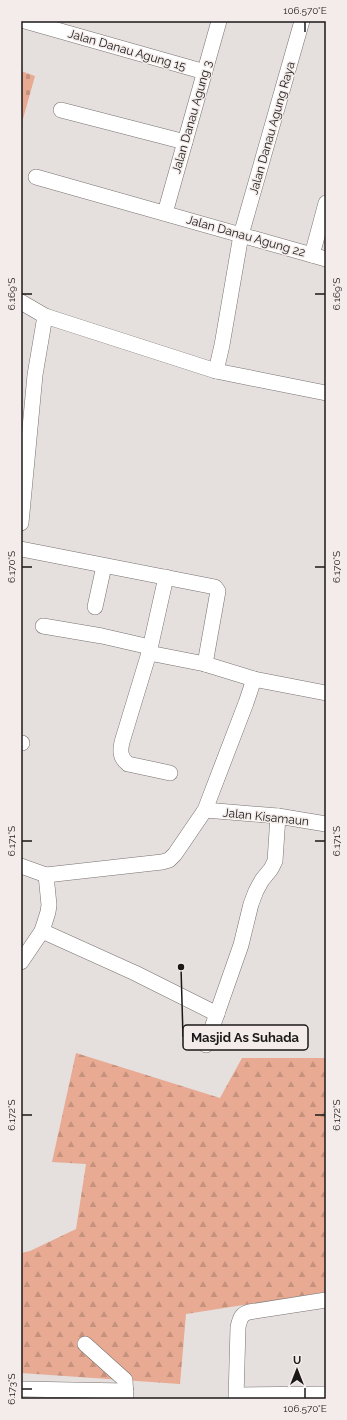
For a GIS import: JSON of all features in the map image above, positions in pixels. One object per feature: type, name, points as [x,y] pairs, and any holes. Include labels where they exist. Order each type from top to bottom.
[{"type":"street","name":"Jalan Danau Agung 15","points":[[25,21],[205,72]]},
{"type":"street","name":"Jalan Danau Agung 3","points":[[165,213],[219,21]]},
{"type":"street","name":"Jalan Danau Agung Raya","points":[[216,371],[222,345],[241,235],[302,21]]},
{"type":"street","points":[[61,110],[185,142]]},
{"type":"street","name":"Jalan Danau Agung 22","points":[[36,177],[326,259]]},
{"type":"street","points":[[312,255],[326,203]]},
{"type":"street","points":[[21,302],[45,316],[216,371],[326,393]]},
{"type":"street","points":[[21,523],[35,375],[45,316]]},
{"type":"street","points":[[21,548],[104,566],[215,587],[218,591],[205,664]]},
{"type":"street","points":[[94,607],[104,566]]},
{"type":"street","points":[[166,577],[150,650],[122,742],[121,755],[128,764],[170,773]]},
{"type":"street","points":[[43,626],[102,636],[254,679],[326,693]]},
{"type":"street","points":[[21,866],[46,875],[169,860],[175,854],[205,810],[254,679]]},
{"type":"street","name":"Jalan Kisamaun","points":[[205,810],[278,816],[326,824]]},
{"type":"street","points":[[206,1044],[241,945],[251,904],[262,880],[271,869],[275,861],[278,816]]},
{"type":"street","points":[[21,962],[42,931],[48,912],[49,905],[46,875]]},
{"type":"street","points":[[42,931],[135,973],[217,1014]]},
{"type":"street","points":[[326,1300],[244,1313],[238,1327],[236,1397],[326,1394]]},
{"type":"street","points":[[21,1389],[126,1395],[125,1380],[85,1344]]},
{"type":"green space","points":[[21,71],[35,76],[21,126]]},
{"type":"green space","points":[[76,1053],[220,1098],[242,1058],[325,1058],[326,1292],[186,1314],[180,1384],[21,1373],[21,1253],[30,1251],[76,1229],[86,1164],[52,1162]]},
{"type":"place","name":"Masjid As Suhada","points":[[181,967]]}]
